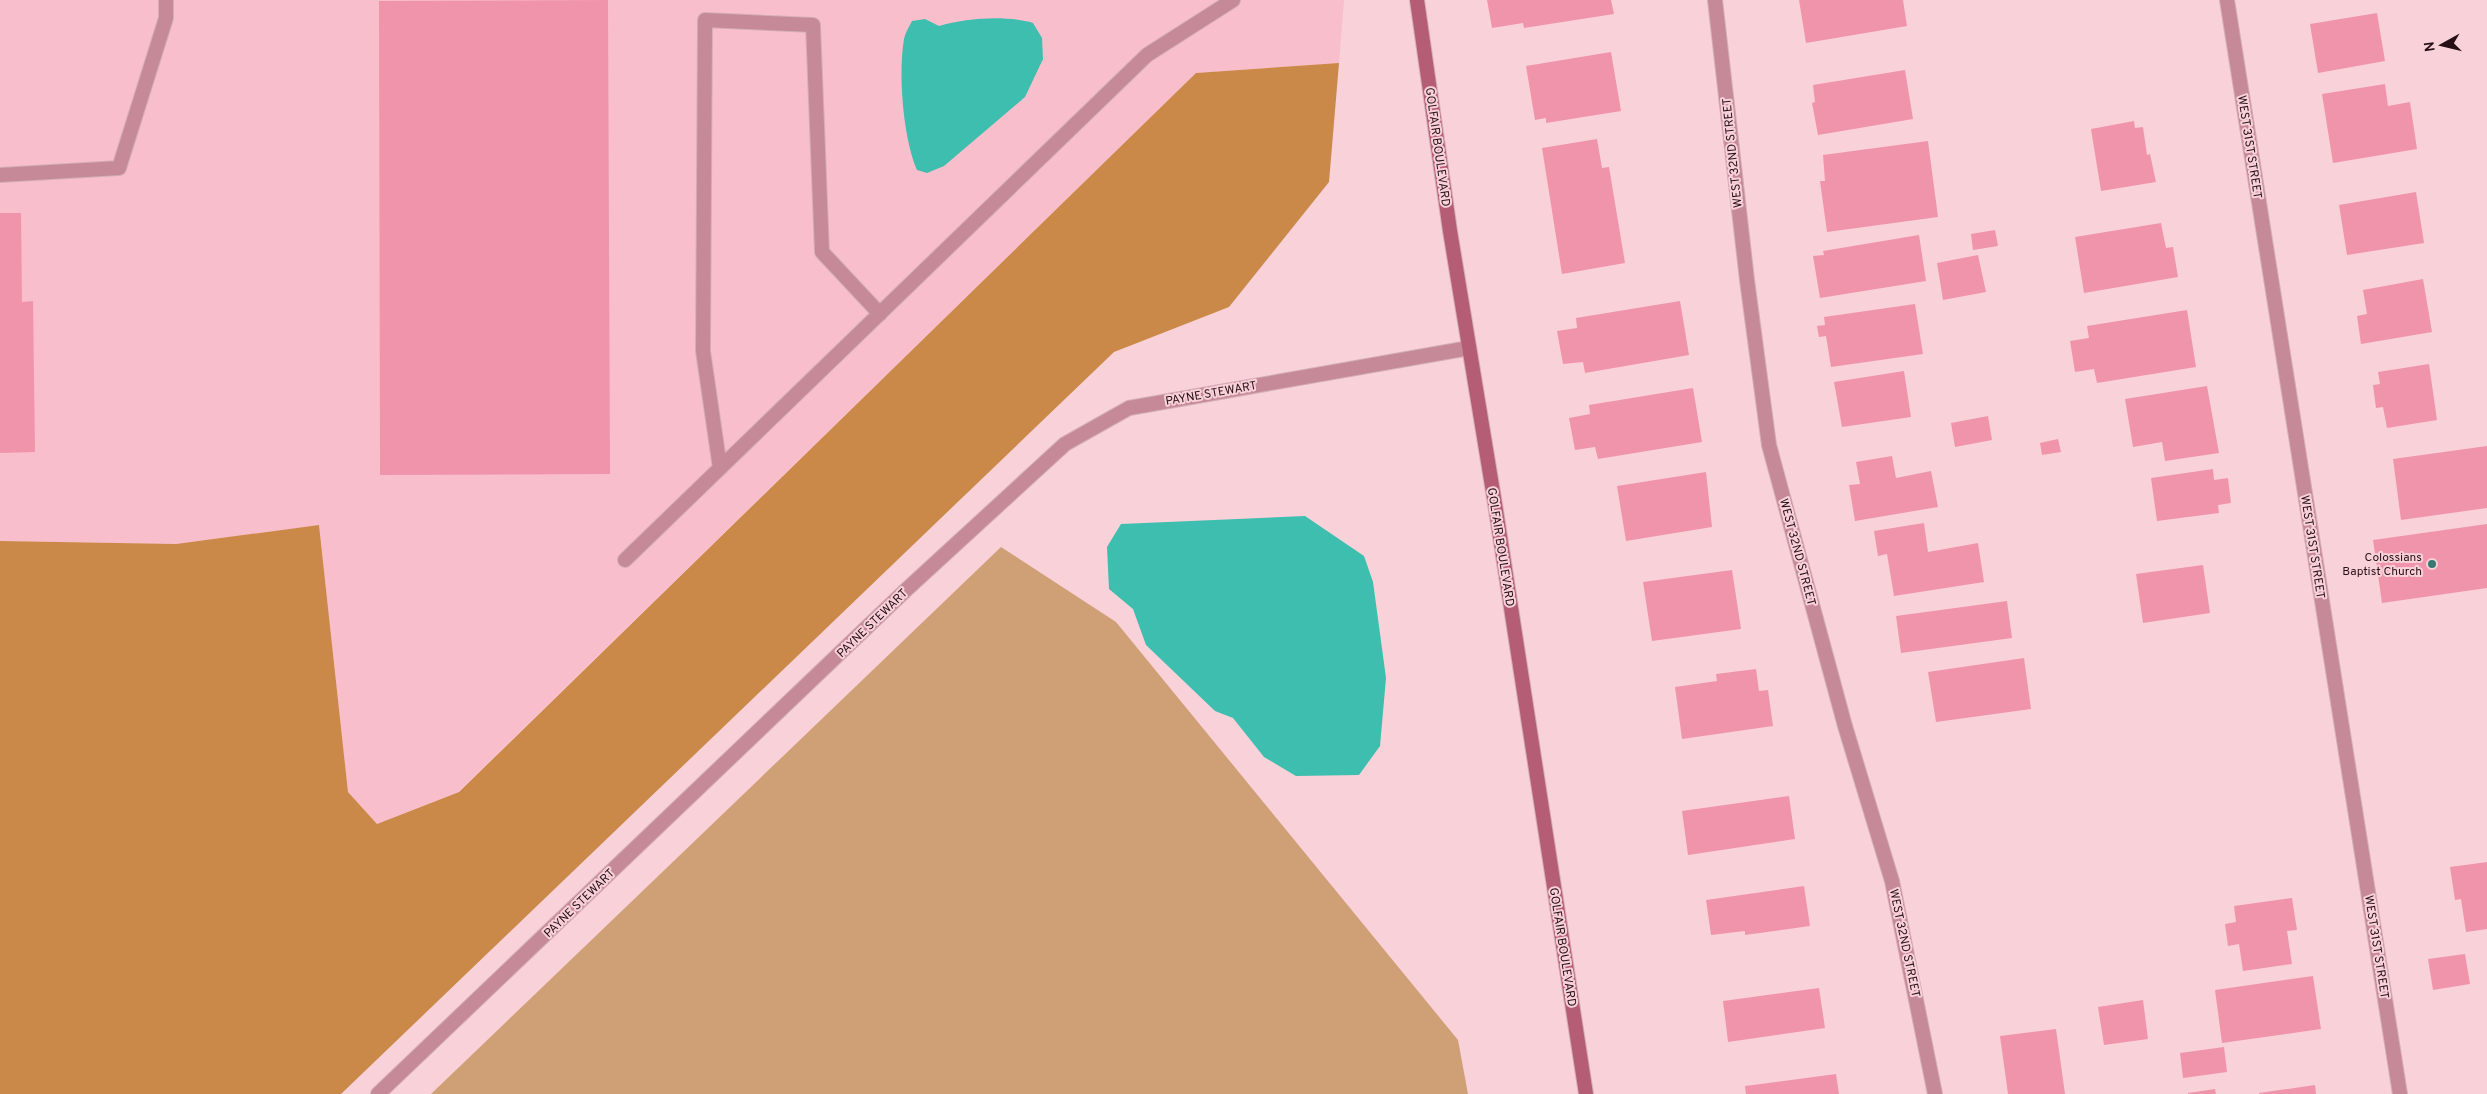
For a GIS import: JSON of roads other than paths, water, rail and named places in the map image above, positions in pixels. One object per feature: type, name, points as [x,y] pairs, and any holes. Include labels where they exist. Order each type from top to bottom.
[{"type":"main road","name":"GOLFAIR BOULEVARD","points":[[1417,0],[1450,231],[1586,1094]]},
{"type":"street","points":[[0,175],[119,168],[166,18],[166,0]]},
{"type":"street","points":[[625,560],[1147,55],[1233,0]]},
{"type":"street","name":"WEST 32ND STREET","points":[[1715,0],[1747,280],[1769,445],[1845,726],[1892,881],[1935,1094]]},
{"type":"street","name":"WEST 31ST STREET","points":[[2227,0],[2400,1094]]},
{"type":"street","points":[[720,468],[703,351],[705,20],[813,25],[822,252],[880,314]]},
{"type":"street","name":"PAYNE STEWART","points":[[378,1094],[907,589],[1065,444],[1129,408],[1469,348]]},
{"type":"place","name":"Colossians Baptist Church","points":[[2432,564]]}]
